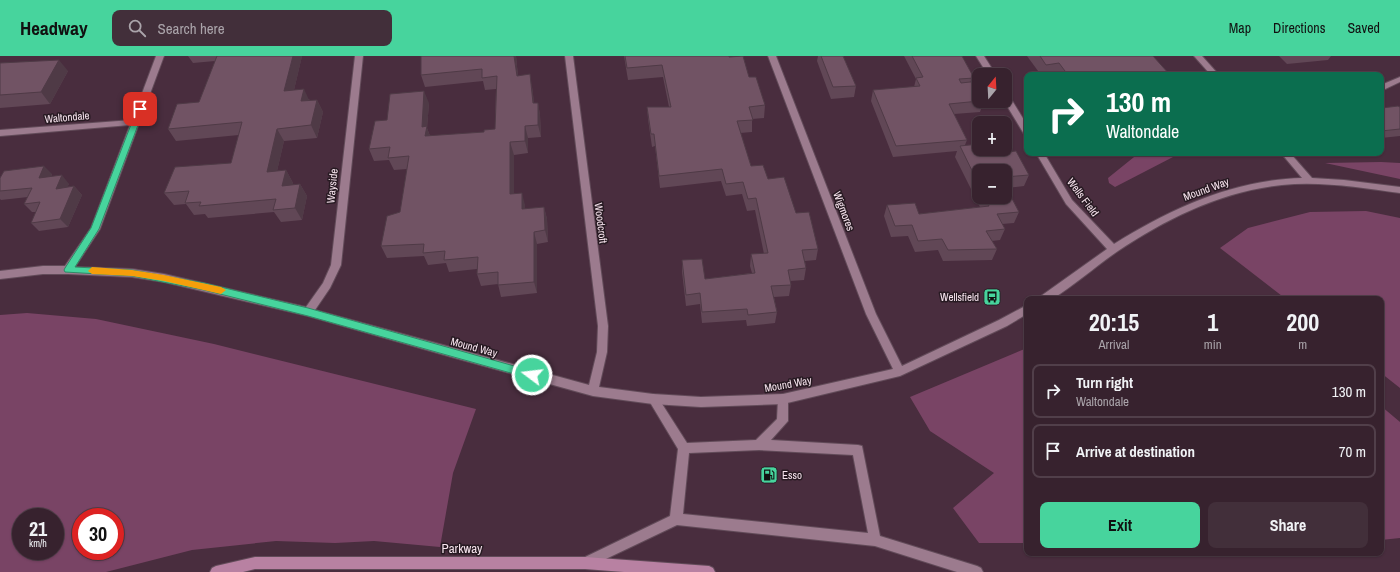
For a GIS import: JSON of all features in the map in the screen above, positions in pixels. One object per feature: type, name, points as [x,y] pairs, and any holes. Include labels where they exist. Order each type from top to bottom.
[{"type":"main road","name":"Parkway","points":[[216,572],[255,563],[585,563],[709,572]]},
{"type":"street","points":[[68,270],[95,229],[160,56]]},
{"type":"street","name":"Wayside","points":[[308,312],[327,285],[336,265],[359,56]]},
{"type":"street","name":"Woodcroft","points":[[569,56],[603,326],[602,352],[593,391]]},
{"type":"street","name":"Wigmores","points":[[772,56],[870,314],[900,372]]},
{"type":"street","points":[[980,56],[988,68]]},
{"type":"street","points":[[1198,56],[1213,72]]},
{"type":"street","points":[[1384,87],[1400,79]]},
{"type":"street","points":[[1012,107],[1024,127]]},
{"type":"street","name":"Waltondale","points":[[0,133],[135,122]]},
{"type":"street","name":"Wells Field","points":[[1042,156],[1069,202],[1114,250]]},
{"type":"street","points":[[1288,156],[1309,180]]},
{"type":"street","name":"Mound Way","points":[[1048,296],[1114,250],[1172,216],[1193,205],[1221,195],[1271,183],[1309,180],[1370,185],[1400,190]]},
{"type":"street","name":"Mound Way","points":[[0,275],[44,270],[68,270],[132,273],[164,278],[308,312],[455,354],[593,391],[653,399],[723,402],[783,399],[900,372],[1003,323],[1024,311]]},
{"type":"street","points":[[653,399],[684,448],[676,519]]},
{"type":"street","points":[[759,445],[782,421],[783,399]]},
{"type":"street","points":[[684,448],[759,445],[858,450],[875,540]]},
{"type":"street","points":[[585,563],[676,519],[875,540],[977,572]]},
{"type":"shaded area","points":[[1135,156],[1182,156],[1173,157],[1115,187],[1109,183],[1108,178]]},
{"type":"shaded area","points":[[1325,163],[1400,163],[1400,179]]},
{"type":"shaded area","points":[[1366,211],[1400,218],[1400,388],[1384,375],[1384,296],[1282,296],[1220,248],[1248,228],[1310,212]]},
{"type":"shaded area","points":[[27,313],[96,319],[214,344],[476,409],[453,473],[440,547],[374,541],[335,543],[276,541],[192,550],[106,572],[0,572],[0,315]]},
{"type":"shaded area","points":[[1024,349],[1024,543],[979,543],[953,508],[994,473],[930,431],[910,397]]},
{"type":"shaded area","points":[[1384,409],[1400,422],[1400,538],[1384,540]]},
{"type":"building","points":[[217,56],[293,56],[284,91],[304,89],[301,101],[317,100],[311,125],[277,129],[267,172],[286,170],[282,186],[300,184],[295,208],[273,210],[276,199],[199,206],[201,202],[185,203],[189,191],[164,193],[175,167],[231,163],[242,122],[168,129],[177,104],[199,102]]},
{"type":"building","points":[[421,56],[514,56],[517,76],[530,74],[533,103],[538,103],[538,125],[525,126],[525,141],[510,142],[510,194],[522,193],[522,209],[544,207],[545,230],[534,232],[534,282],[498,285],[498,272],[477,274],[478,257],[444,260],[445,251],[423,253],[424,244],[381,246],[387,216],[400,212],[409,156],[388,158],[390,147],[369,149],[375,121],[387,120],[390,94],[424,91],[422,127],[427,126],[425,136],[484,132],[484,130],[495,129],[497,76],[482,78],[482,69],[421,75]]},
{"type":"building","points":[[625,56],[743,56],[749,77],[756,77],[765,105],[749,107],[753,120],[737,121],[751,166],[763,165],[768,179],[784,177],[796,213],[809,212],[818,249],[802,250],[806,268],[788,270],[791,285],[771,286],[777,312],[748,315],[747,309],[702,312],[700,293],[686,295],[682,260],[702,259],[705,279],[755,273],[751,254],[768,253],[756,198],[748,199],[743,182],[726,184],[722,169],[659,176],[654,134],[651,134],[647,107],[671,107],[662,65],[627,68]]},
{"type":"building","points":[[821,56],[843,56],[856,86],[833,87]]},
{"type":"building","points":[[912,56],[962,56],[972,74],[972,78],[959,79],[961,83],[972,82],[972,102],[949,104],[967,140],[896,146],[873,90],[920,86],[916,78],[923,77]]},
{"type":"building","points":[[1040,56],[1153,56],[1167,72],[1066,72],[1059,63],[1046,65]]},
{"type":"building","points":[[59,60],[41,92],[0,95],[0,63]]},
{"type":"building","points":[[1400,107],[1400,129],[1384,131],[1384,108]]},
{"type":"building","points":[[972,145],[972,156],[1012,156],[1012,152],[1016,151],[1029,175],[1012,176],[1012,164],[972,164],[972,171],[960,146]]},
{"type":"building","points":[[44,166],[39,178],[62,175],[56,189],[74,186],[60,219],[31,223],[40,202],[24,204],[32,188],[0,191],[0,178],[4,171]]},
{"type":"building","points":[[1012,198],[1019,212],[997,214],[1005,229],[986,231],[997,249],[948,250],[942,239],[918,241],[912,225],[895,226],[887,205],[915,203],[919,214],[989,206],[988,204],[1012,204]]},
{"type":"slow traffic","points":[[92,271],[132,273],[221,290]]},
{"type":"place","name":"Wellsfield","points":[[992,297]]},
{"type":"place","name":"Esso","points":[[769,475]]},
{"type":"route","points":[[140,109],[95,229],[68,270],[132,273],[204,286],[308,312],[532,375]]}]
